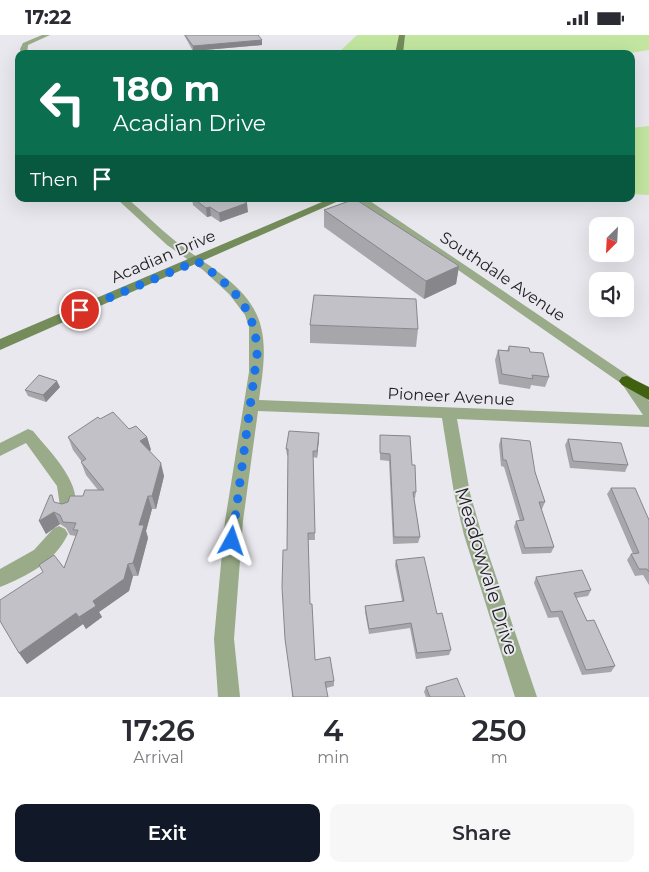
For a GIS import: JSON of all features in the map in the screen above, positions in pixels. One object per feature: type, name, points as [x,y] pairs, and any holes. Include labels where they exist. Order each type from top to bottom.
[{"type":"highway","points":[[627,381],[649,394]]},
{"type":"street","points":[[23,50],[26,44],[47,35]]},
{"type":"street","points":[[400,50],[402,35]]},
{"type":"street","points":[[125,202],[171,243],[197,261],[233,291],[251,315],[257,340],[252,405],[234,521],[224,639],[230,697]]},
{"type":"street","name":"Acadian Drive","points":[[0,345],[331,202]]},
{"type":"street","name":"Southdale Avenue","points":[[365,202],[627,381]]},
{"type":"street","points":[[627,381],[649,412]]},
{"type":"street","name":"Pioneer Avenue","points":[[252,405],[649,421]]},
{"type":"street","name":"Meadowvale Drive","points":[[448,413],[462,493],[473,535],[526,697]]},
{"type":"street","points":[[0,450],[28,435],[65,484],[67,508]]},
{"type":"street","points":[[0,578],[32,563],[51,548],[59,534]]},
{"type":"green space","points":[[357,35],[649,35],[649,50],[635,52],[635,50],[341,50]]},
{"type":"green space","points":[[649,126],[649,195],[635,194],[635,128]]},
{"type":"building","points":[[185,35],[258,35],[262,40],[193,46]]},
{"type":"building","points":[[198,202],[247,203],[219,213],[210,207],[206,208]]},
{"type":"building","points":[[347,202],[360,202],[459,266],[426,281],[324,210]]},
{"type":"building","points":[[314,295],[416,299],[418,329],[310,325]]},
{"type":"building","points":[[509,346],[529,348],[530,352],[543,353],[549,377],[532,375],[533,379],[502,374],[498,350],[509,351]]},
{"type":"building","points":[[39,375],[57,381],[43,395],[25,390]]},
{"type":"building","points":[[113,412],[129,429],[136,426],[147,437],[140,441],[161,463],[152,496],[148,496],[139,525],[144,525],[133,563],[128,564],[124,579],[93,601],[96,606],[79,617],[76,613],[19,653],[0,621],[0,600],[43,572],[39,565],[54,555],[64,568],[78,530],[73,530],[76,523],[63,522],[60,515],[54,512],[39,521],[50,495],[52,495],[54,502],[62,504],[68,502],[70,496],[83,496],[85,490],[104,490],[81,462],[86,459],[68,437],[98,417],[100,419]]},
{"type":"building","points":[[289,431],[319,433],[317,451],[313,451],[315,533],[308,533],[310,604],[312,604],[315,660],[330,657],[334,681],[325,682],[328,697],[293,697],[285,639],[282,587],[283,550],[287,550],[288,449],[286,449]]},
{"type":"building","points":[[380,435],[410,436],[412,465],[415,465],[416,492],[413,492],[420,537],[394,537],[390,454],[380,453]]},
{"type":"building","points":[[501,438],[530,441],[535,472],[545,502],[539,502],[554,547],[525,548],[516,521],[524,520],[506,460],[503,460]]},
{"type":"building","points":[[568,439],[621,443],[628,465],[573,461]]},
{"type":"building","points":[[611,488],[635,488],[649,520],[649,572],[647,569],[639,569],[631,554],[639,553]]},
{"type":"building","points":[[424,557],[437,614],[442,613],[451,650],[417,653],[411,623],[369,629],[365,606],[404,601],[396,560]]},
{"type":"building","points":[[582,570],[591,590],[574,593],[587,621],[594,620],[615,666],[586,670],[562,611],[551,612],[536,577]]},
{"type":"building","points":[[457,678],[465,697],[430,697],[426,687]]},
{"type":"route","points":[[80,310],[197,261],[242,301],[251,315],[255,327],[257,355],[252,405],[242,455],[232,541]]}]
